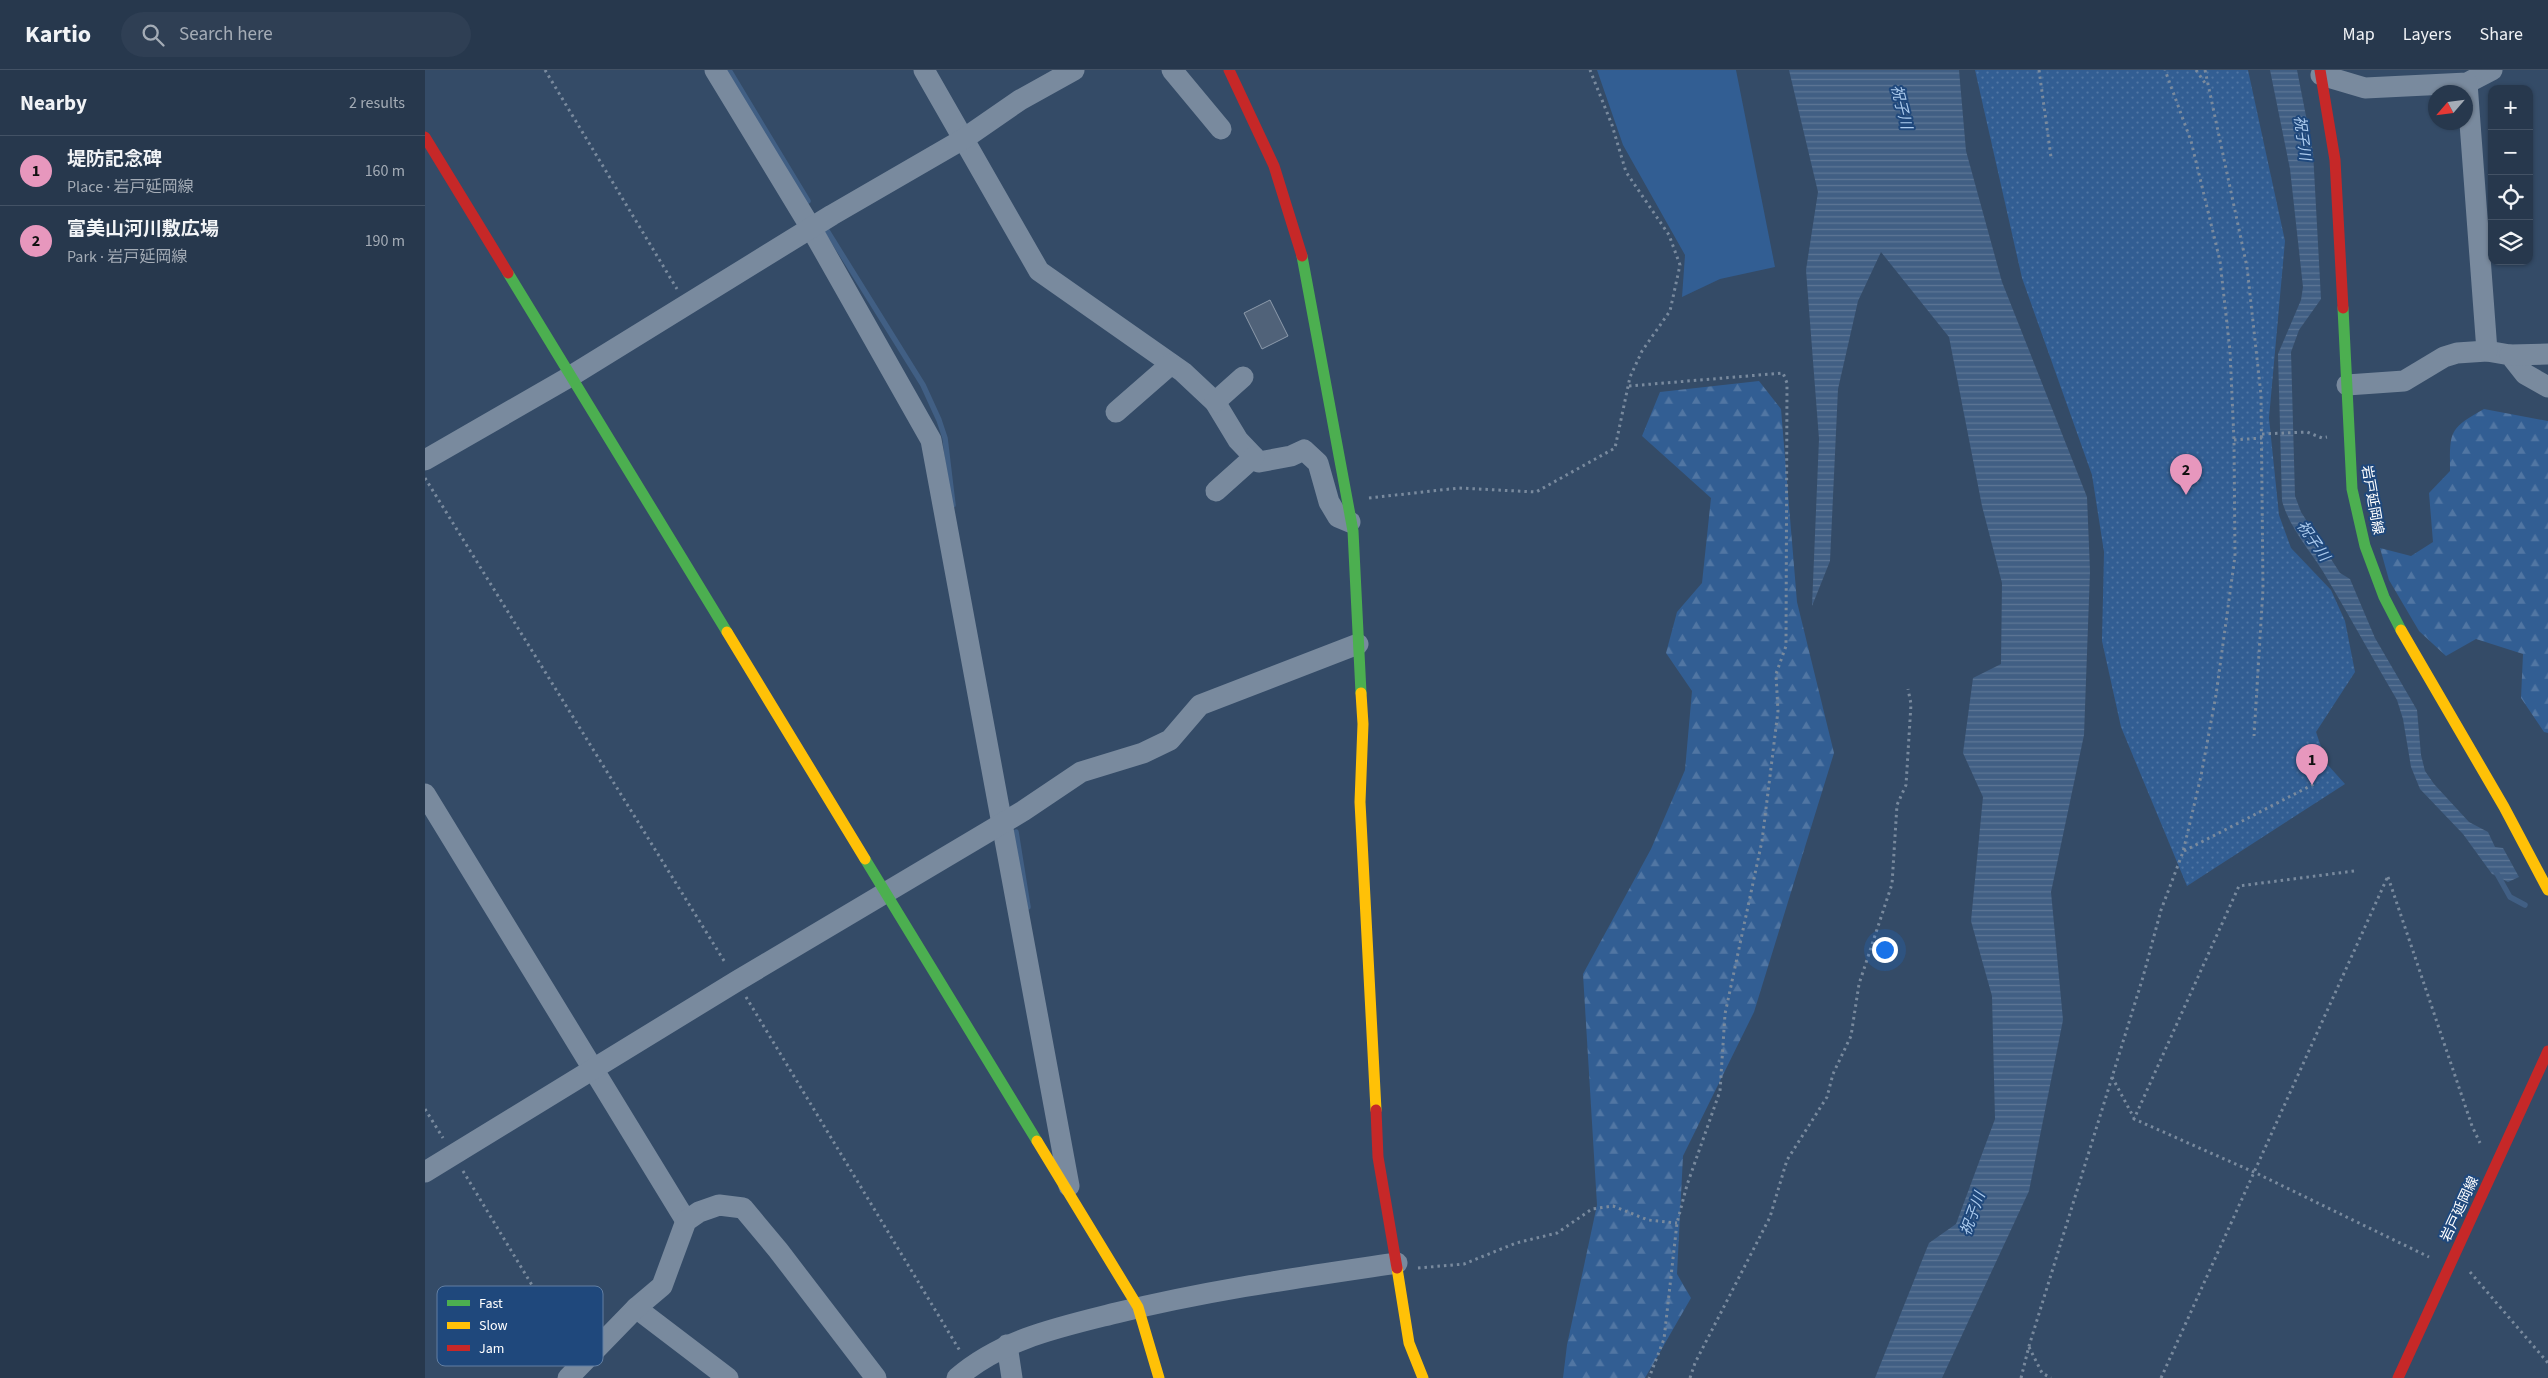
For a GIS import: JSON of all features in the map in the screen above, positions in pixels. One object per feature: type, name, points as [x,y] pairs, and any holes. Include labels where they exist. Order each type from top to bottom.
[{"type":"street","points":[[715,70],[811,228],[931,440],[1070,1194]]},
{"type":"street","points":[[924,70],[965,138],[1039,271],[1171,364],[1215,402],[1238,440],[1259,462],[1291,456],[1305,450],[1318,463],[1329,502],[1338,517],[1350,522]]},
{"type":"street","points":[[425,460],[571,376],[811,228],[965,138],[1020,100],[1074,70]]},
{"type":"street","points":[[1172,70],[1221,129]]},
{"type":"street","points":[[1229,70],[1274,166],[1300,245],[1341,461],[1345,500],[1350,522],[1363,724],[1360,802],[1378,1157],[1398,1267],[1409,1343],[1423,1378]]},
{"type":"street","points":[[2320,72],[2365,88],[2467,83],[2492,70]]},
{"type":"street","name":"岩戸延岡線","points":[[2320,72],[2335,160],[2351,489],[2365,546],[2375,574],[2415,656],[2504,807],[2548,890]]},
{"type":"street","points":[[2467,83],[2487,351]]},
{"type":"street","points":[[425,137],[1138,1307],[1159,1378]]},
{"type":"street","points":[[2347,385],[2404,381],[2444,357],[2457,353],[2487,351],[2510,356],[2548,354]]},
{"type":"street","points":[[2510,356],[2525,374],[2548,387]]},
{"type":"street","points":[[1116,412],[1171,364]]},
{"type":"street","points":[[1215,402],[1243,377]]},
{"type":"street","points":[[1216,491],[1254,457]]},
{"type":"street","points":[[425,1172],[594,1071],[737,981],[886,894],[1081,772],[1143,753],[1170,740],[1200,705],[1358,644]]},
{"type":"street","points":[[425,794],[686,1221]]},
{"type":"street","name":"岩戸延岡線","points":[[2398,1378],[2548,1051]]},
{"type":"street","points":[[603,1342],[636,1308],[662,1286],[686,1221],[699,1212],[719,1205],[743,1208],[778,1250],[876,1378]]},
{"type":"street","points":[[963,1373],[1007,1345],[1050,1329],[1138,1307],[1252,1284],[1398,1267]]},
{"type":"street","points":[[636,1308],[728,1378]]},
{"type":"street","points":[[1007,1345],[1012,1378]]},
{"type":"path","points":[[545,70],[687,304]]},
{"type":"path","points":[[1345,500],[1459,488],[1536,492],[1615,448],[1629,386],[1642,351],[1670,311],[1679,264],[1669,235],[1626,172],[1612,125],[1590,70]]},
{"type":"path","points":[[2039,70],[2051,158]]},
{"type":"path","points":[[2021,1378],[2029,1346],[2161,910],[2183,852],[2201,776],[2216,695],[2235,556],[2235,440],[2230,351],[2220,261],[2191,141],[2165,70]]},
{"type":"path","points":[[2197,70],[2208,88]]},
{"type":"path","points":[[2205,70],[2247,267],[2261,395],[2263,589],[2254,736]]},
{"type":"path","points":[[1629,386],[1775,373],[1783,373],[1787,383],[1786,646],[1776,674],[1778,711],[1763,832],[1725,1014],[1720,1091],[1687,1185],[1677,1223],[1664,1339],[1649,1378]]},
{"type":"path","points":[[2235,440],[2276,433],[2307,432],[2322,438]]},
{"type":"path","points":[[425,478],[737,981],[963,1373]]},
{"type":"path","points":[[1690,1378],[1695,1363],[1770,1217],[1787,1160],[1827,1097],[1833,1074],[1851,1036],[1859,984],[1892,884],[1897,806],[1906,785],[1911,704],[1908,689]]},
{"type":"path","points":[[2183,852],[2316,783]]},
{"type":"path","points":[[2134,1119],[2239,886],[2354,871]]},
{"type":"path","points":[[2161,1378],[2256,1173],[2388,876],[2472,1126],[2494,1171]]},
{"type":"path","points":[[2112,1077],[2134,1119],[2256,1173],[2450,1268]]},
{"type":"path","points":[[425,1109],[454,1155],[526,1286]]},
{"type":"path","points":[[1398,1267],[1457,1264],[1479,1259],[1516,1243],[1557,1233],[1592,1210],[1613,1206],[1648,1220],[1677,1223]]},
{"type":"path","points":[[2455,1254],[2548,1363]]},
{"type":"path","points":[[2029,1346],[2042,1373],[2051,1378]]},
{"type":"green space","points":[[1597,70],[1736,70],[1775,267],[1720,279],[1682,297],[1685,255],[1623,145]]},
{"type":"green space","points":[[1975,70],[2248,70],[2285,241],[2269,418],[2279,515],[2291,548],[2331,590],[2345,621],[2355,672],[2316,732],[2327,764],[2345,784],[2187,886],[2121,727],[2102,641],[2104,552],[2092,475],[2022,278]]},
{"type":"green space","points":[[1759,381],[1781,409],[1797,602],[1834,753],[1754,1012],[1683,1156],[1677,1274],[1691,1298],[1645,1378],[1563,1378],[1567,1345],[1597,1205],[1583,974],[1651,849],[1685,770],[1692,691],[1666,653],[1677,612],[1702,583],[1711,498],[1642,436],[1660,392]]},
{"type":"green space","points":[[2484,409],[2548,421],[2548,733],[2544,732],[2521,698],[2523,654],[2476,639],[2446,656],[2419,631],[2389,580],[2380,548],[2411,556],[2433,542],[2429,493],[2450,471],[2451,440],[2457,427]]},
{"type":"water","points":[[1789,70],[1959,70],[1966,151],[2002,282],[2087,497],[2090,571],[2084,735],[2051,892],[2063,1020],[2029,1191],[1942,1378],[1875,1378],[1929,1243],[1956,1224],[1995,1119],[1992,996],[1971,921],[1983,797],[1963,753],[1973,678],[2001,664],[2002,583],[1982,506],[1949,337],[1881,252],[1858,301],[1838,389],[1830,561],[1812,606],[1819,439],[1806,270],[1818,192]]},
{"type":"water","points":[[2270,70],[2297,70],[2313,152],[2321,299],[2299,330],[2291,352],[2295,496],[2301,512],[2340,573],[2350,579],[2375,638],[2417,710],[2421,755],[2425,771],[2434,784],[2469,822],[2488,832],[2495,847],[2503,848],[2519,877],[2508,882],[2492,874],[2463,834],[2420,789],[2411,767],[2403,719],[2397,700],[2346,610],[2291,523],[2282,501],[2278,354],[2301,300],[2303,287],[2290,169]]},
{"type":"building","points":[[1270,300],[1288,336],[1262,349],[1244,313]]},
{"type":"waterway","points":[[729,70],[808,201]]},
{"type":"waterway","points":[[826,229],[923,385],[945,438],[953,505]]},
{"type":"waterway","points":[[1016,832],[1028,907]]},
{"type":"waterway","name":"祝子川","points":[[2496,872],[2510,897],[2525,905]]},
{"type":"traffic: fast","points":[[1302,256],[1353,531],[1361,693]]},
{"type":"traffic: fast","points":[[508,273],[727,632]]},
{"type":"traffic: fast","points":[[2343,308],[2352,489],[2365,546],[2384,597],[2401,630]]},
{"type":"traffic: fast","points":[[865,859],[1037,1141]]},
{"type":"traffic: slow","points":[[2401,630],[2504,807],[2548,890]]},
{"type":"traffic: slow","points":[[727,632],[865,859]]},
{"type":"traffic: slow","points":[[1361,693],[1363,724],[1360,802],[1376,1110]]},
{"type":"traffic: slow","points":[[1037,1141],[1138,1307],[1159,1378]]},
{"type":"traffic: slow","points":[[1397,1268],[1409,1343],[1423,1378]]},
{"type":"traffic: jam","points":[[1229,70],[1274,166],[1302,256]]},
{"type":"traffic: jam","points":[[2320,70],[2335,160],[2343,308]]},
{"type":"traffic: jam","points":[[425,137],[508,273]]},
{"type":"traffic: jam","points":[[2398,1378],[2548,1051]]},
{"type":"traffic: jam","points":[[1376,1110],[1378,1157],[1397,1268]]},
{"type":"place","name":"富美山河川敷広場","points":[[2186,495]]},
{"type":"place","name":"堤防記念碑","points":[[2312,785]]}]
